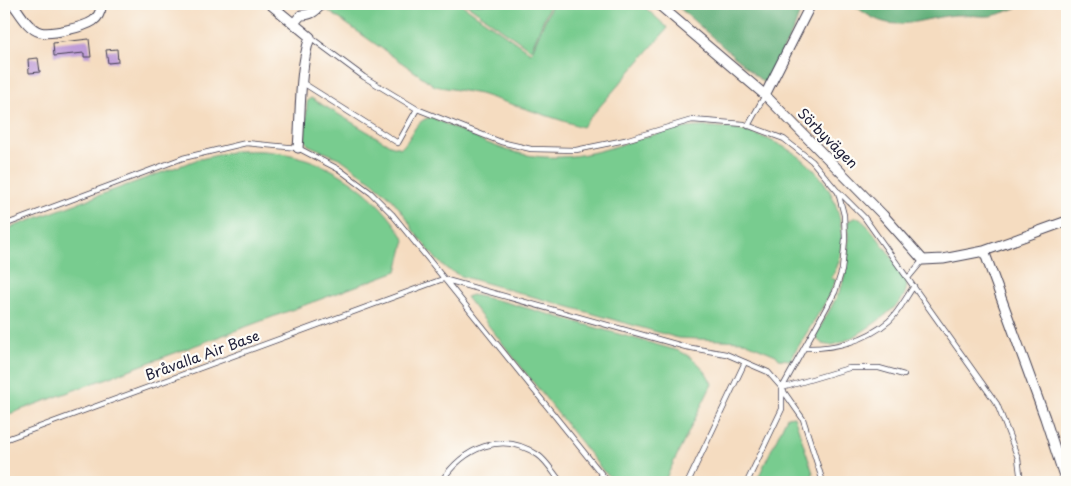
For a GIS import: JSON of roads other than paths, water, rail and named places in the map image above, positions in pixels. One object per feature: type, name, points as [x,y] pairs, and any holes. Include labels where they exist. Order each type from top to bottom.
[{"type":"street","points":[[13,4],[30,26],[40,32],[75,28],[94,20],[101,12],[102,4]]},
{"type":"street","points":[[270,4],[310,37],[307,46],[298,148]]},
{"type":"street","points":[[294,23],[301,15],[315,12],[322,4]]},
{"type":"street","name":"Sörbyvägen","points":[[658,4],[765,95],[877,208],[923,260]]},
{"type":"street","points":[[765,95],[811,4]]},
{"type":"street","points":[[923,260],[985,254],[1067,221]]},
{"type":"street","points":[[985,254],[1045,418],[1066,482]]},
{"type":"lane","points":[[310,37],[364,77],[417,108],[501,142],[531,149],[576,150],[626,140],[692,120],[744,124],[784,139],[812,161],[838,192],[864,217],[997,404],[1018,458],[1021,482]]},
{"type":"lane","points":[[303,83],[398,143],[417,108]]},
{"type":"lane","points":[[748,126],[765,95]]},
{"type":"lane","points":[[4,225],[182,158],[246,143],[298,148],[340,170],[371,193],[392,214],[608,482]]},
{"type":"lane","points":[[747,482],[782,409],[782,388],[835,292],[842,270],[845,223],[838,192]]},
{"type":"lane","points":[[908,278],[923,260]]},
{"type":"lane","points":[[443,279],[686,347],[726,354],[768,372],[782,388],[802,419],[821,481],[830,482]]},
{"type":"lane","name":"Bråvalla Air Base","points":[[4,440],[443,279]]},
{"type":"lane","points":[[804,348],[825,349],[863,338],[889,320],[914,286]]},
{"type":"lane","points":[[688,482],[745,362]]},
{"type":"lane","points":[[782,388],[849,368],[879,368],[904,375]]},
{"type":"lane","points":[[441,482],[446,474],[464,456],[480,446],[499,444],[523,446],[540,456],[561,482]]}]
